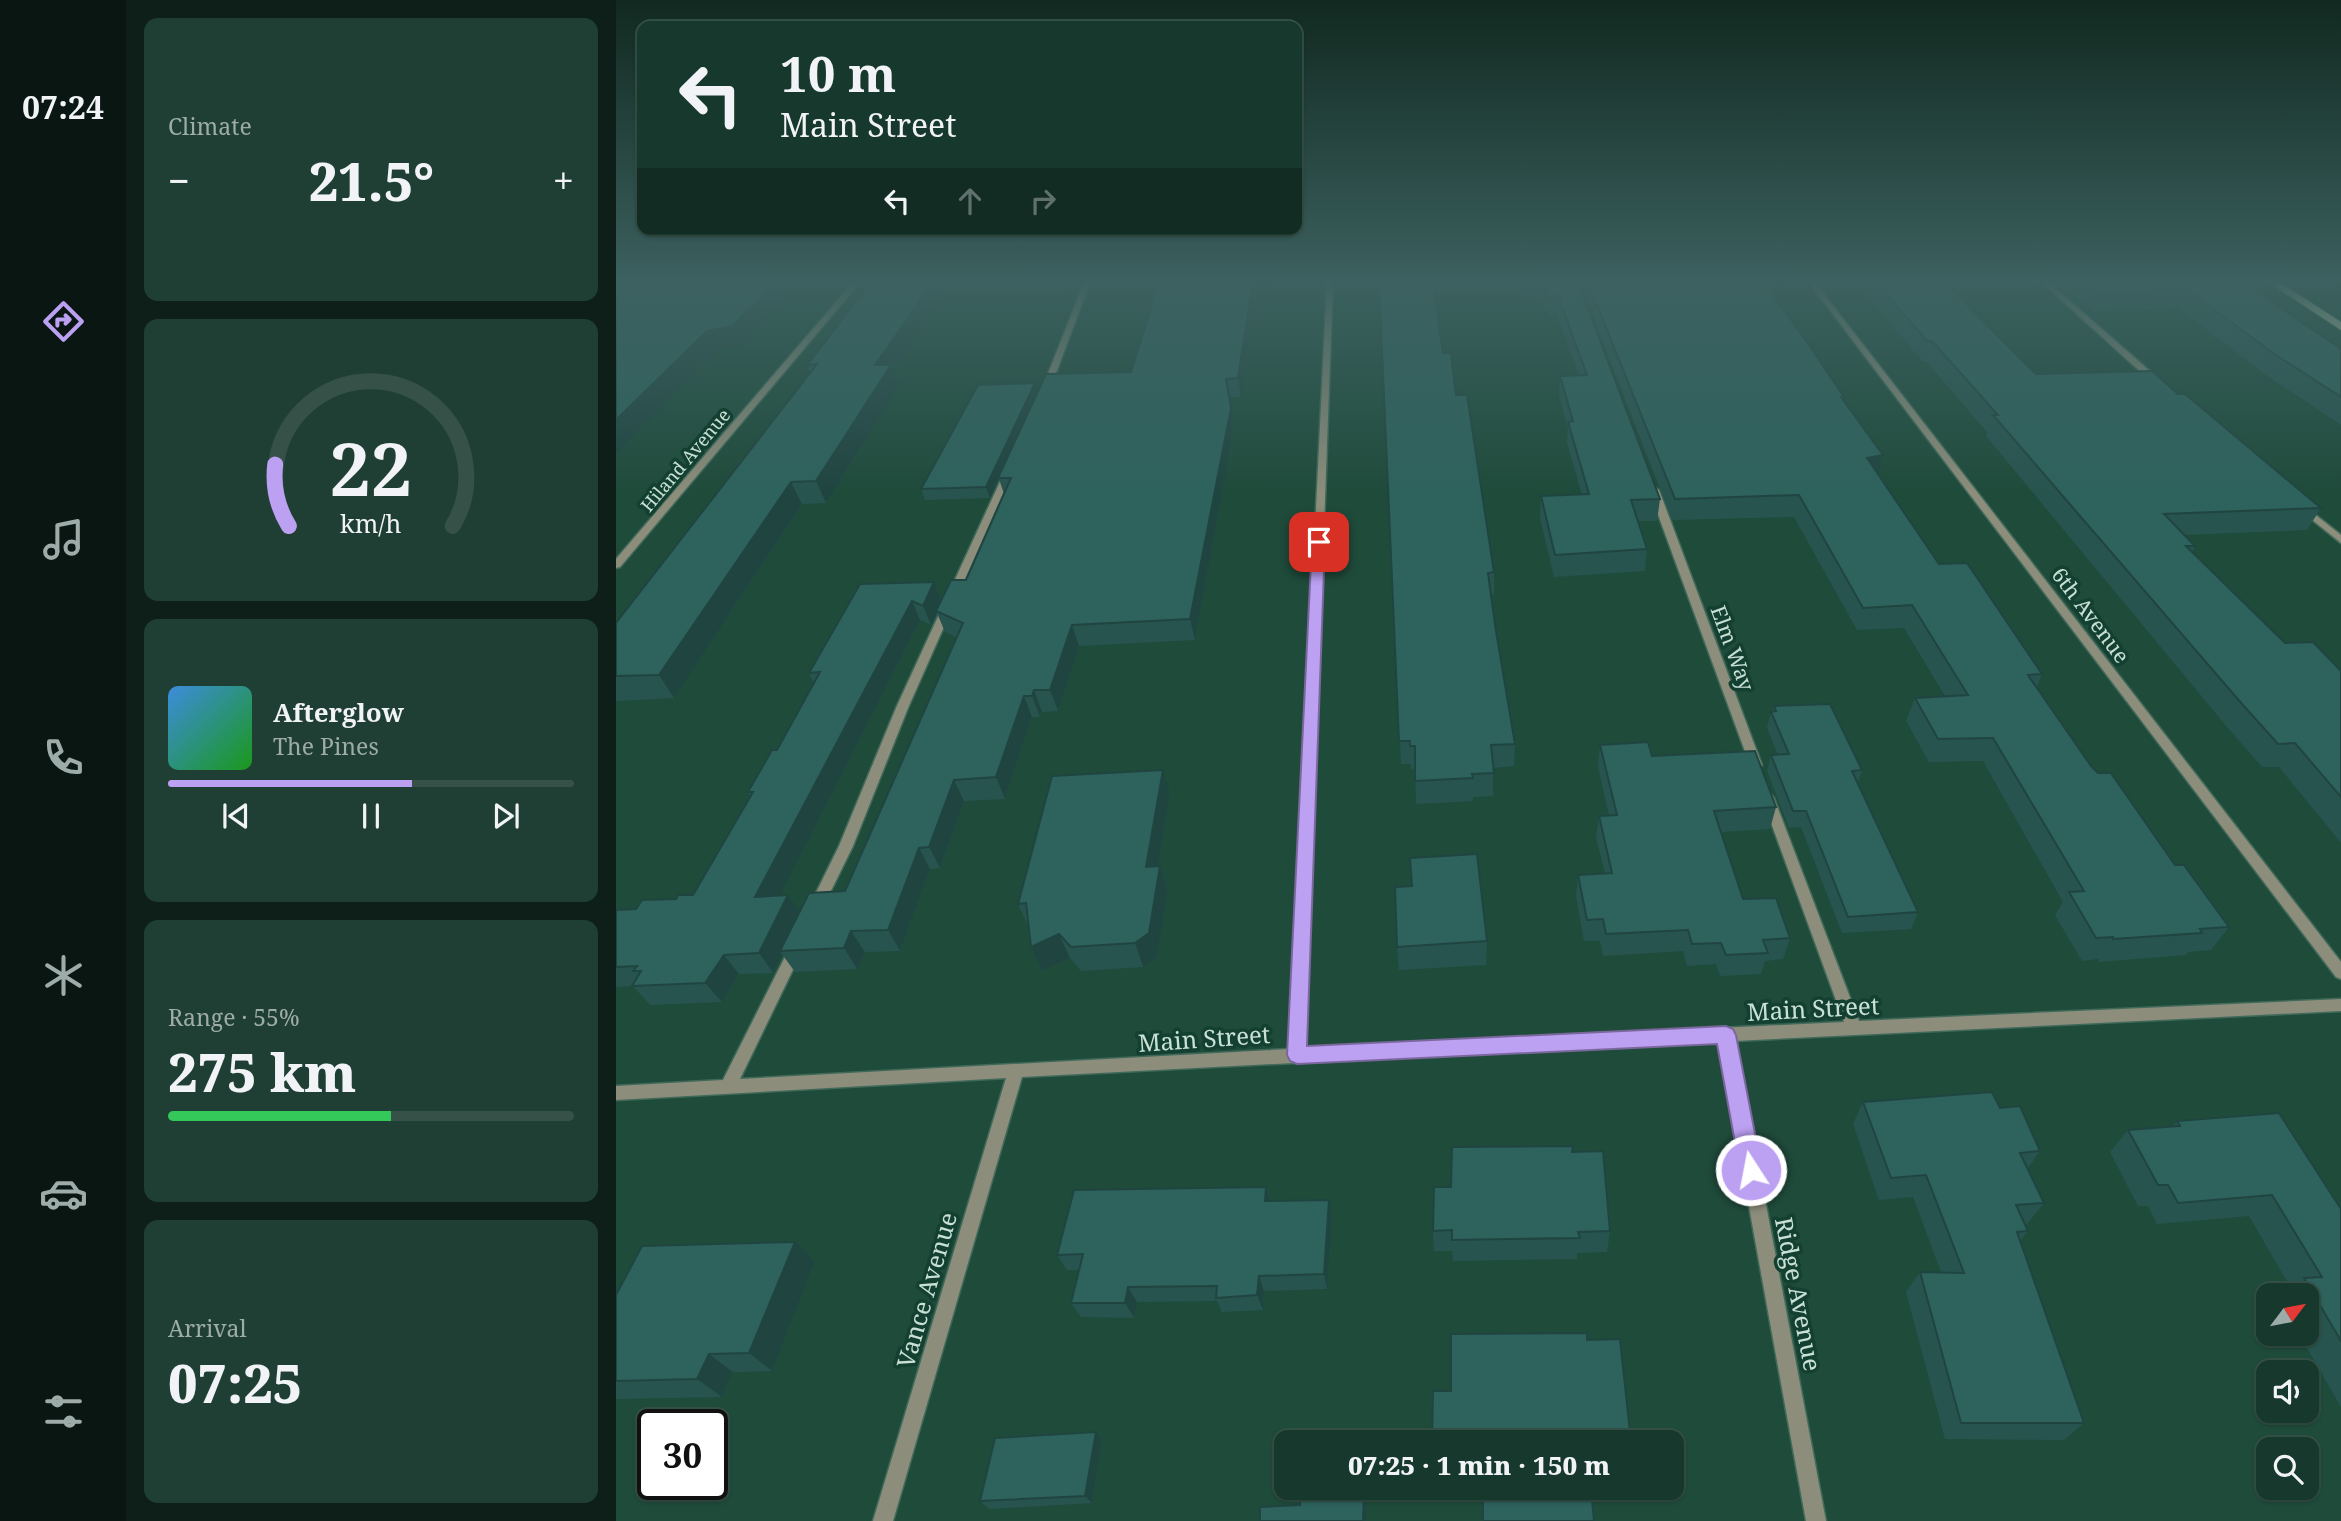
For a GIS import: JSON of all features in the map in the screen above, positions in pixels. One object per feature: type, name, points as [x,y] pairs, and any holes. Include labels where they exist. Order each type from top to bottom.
[{"type":"street","name":"Hiland Avenue","points":[[616,565],[798,351]]},
{"type":"street","points":[[1041,402],[1061,351]]},
{"type":"street","points":[[1297,1055],[1327,351]]},
{"type":"street","name":"6th Avenue","points":[[1864,351],[2341,974]]},
{"type":"street","points":[[2122,351],[2163,387]]},
{"type":"street","points":[[811,918],[846,846],[902,708],[1012,465]]},
{"type":"street","name":"Elm Way","points":[[1647,474],[1758,771]]},
{"type":"street","points":[[2292,499],[2341,540]]},
{"type":"street","points":[[1763,783],[1854,1029]]},
{"type":"street","points":[[729,1087],[799,943]]},
{"type":"street","name":"Main Street","points":[[616,1093],[1297,1055],[2341,1005]]},
{"type":"street","name":"Ridge Avenue","points":[[1726,1035],[1816,1521]]},
{"type":"street","name":"Vance Avenue","points":[[883,1521],[1016,1072]]},
{"type":"building","points":[[616,351],[687,351],[616,420]]},
{"type":"building","points":[[818,351],[885,351],[875,365],[891,365],[816,481],[791,482],[659,675],[616,676],[616,623],[817,364],[807,365]]},
{"type":"building","points":[[1138,351],[1242,351],[1238,378],[1226,379],[1231,408],[1190,619],[1072,625],[1050,690],[1034,690],[1032,696],[1024,696],[996,777],[954,780],[929,847],[919,848],[888,930],[851,931],[844,948],[780,951],[809,893],[845,891],[963,623],[936,611],[951,580],[966,580],[1011,478],[998,478],[1046,374],[1131,372]]},
{"type":"building","points":[[1382,351],[1443,351],[1451,353],[1456,395],[1467,395],[1494,572],[1488,573],[1515,744],[1491,745],[1494,773],[1472,774],[1473,778],[1415,781],[1415,746],[1410,746],[1410,741],[1399,741]]},
{"type":"building","points":[[1578,351],[1604,351],[1660,499],[1631,500],[1647,549],[1555,555],[1541,496],[1589,494],[1568,422],[1573,421],[1560,376],[1587,375]]},
{"type":"building","points":[[1616,351],[1813,351],[1844,397],[1841,397],[1883,455],[1867,458],[1939,564],[1967,563],[2042,674],[2028,675],[2091,766],[2098,773],[2111,773],[2175,865],[2184,865],[2229,927],[2200,929],[2202,933],[2096,938],[2069,892],[2084,891],[1993,738],[1938,739],[1915,698],[1968,695],[1912,605],[1863,608],[1799,495],[1675,499]]},
{"type":"building","points":[[1941,351],[2013,351],[2036,374],[2152,371],[2178,394],[2185,394],[2321,508],[2164,514],[2195,546],[2186,546],[2285,643],[2313,642],[2341,671],[2341,797],[2295,743],[2278,744],[2242,704],[1993,415],[1998,415]]},
{"type":"building","points":[[2270,351],[2341,351],[2341,397]]},
{"type":"building","points":[[1035,383],[986,487],[921,489],[978,385]]},
{"type":"building","points":[[934,582],[923,606],[912,601],[755,897],[788,895],[759,953],[724,955],[705,983],[632,986],[641,971],[633,971],[637,966],[616,967],[616,910],[636,909],[642,900],[676,899],[678,895],[693,895],[753,792],[748,792],[772,750],[777,750],[820,672],[809,673],[860,584]]},
{"type":"building","points":[[1830,704],[1862,770],[1852,771],[1918,912],[1848,917],[1806,811],[1793,811],[1771,755],[1789,754],[1771,712],[1776,711],[1774,706]]},
{"type":"building","points":[[1648,742],[1652,756],[1755,751],[1776,807],[1714,811],[1743,899],[1776,898],[1790,938],[1763,940],[1768,953],[1726,955],[1721,943],[1692,944],[1688,930],[1606,934],[1603,919],[1587,920],[1578,875],[1612,873],[1599,816],[1617,815],[1600,745]]},
{"type":"building","points":[[1163,770],[1146,867],[1160,866],[1149,933],[1135,943],[1071,947],[1059,934],[1031,947],[1026,903],[1018,904],[1052,776]]},
{"type":"building","points":[[1477,854],[1487,941],[1397,947],[1395,887],[1412,886],[1410,858]]},
{"type":"building","points":[[1992,1092],[2000,1108],[2020,1106],[2040,1151],[2020,1153],[2044,1203],[2016,1205],[2028,1231],[2017,1232],[2084,1423],[1961,1423],[1920,1272],[1964,1273],[1926,1175],[1891,1178],[1863,1102]]},
{"type":"building","points":[[2279,1113],[2341,1209],[2341,1341],[2319,1304],[2319,1283],[2307,1283],[2304,1278],[2322,1277],[2272,1195],[2178,1203],[2168,1185],[2158,1185],[2128,1130],[2180,1126],[2177,1121]]},
{"type":"building","points":[[1573,1146],[1572,1152],[1603,1151],[1610,1231],[1578,1232],[1580,1238],[1452,1240],[1452,1230],[1433,1231],[1434,1187],[1451,1187],[1452,1147]]},
{"type":"building","points":[[1266,1187],[1265,1201],[1329,1200],[1324,1274],[1259,1276],[1257,1295],[1216,1298],[1217,1286],[1128,1287],[1125,1303],[1071,1303],[1083,1254],[1057,1255],[1074,1190]]},
{"type":"building","points":[[795,1242],[749,1353],[709,1354],[697,1379],[616,1381],[616,1295],[642,1246]]},
{"type":"building","points":[[1587,1333],[1587,1340],[1620,1339],[1630,1430],[1432,1430],[1433,1391],[1451,1391],[1451,1334]]},
{"type":"building","points":[[1096,1432],[1085,1496],[980,1501],[995,1438]]},
{"type":"building","points":[[1300,1500],[1364,1500],[1363,1521],[1260,1521],[1260,1507],[1300,1505]]},
{"type":"building","points":[[1483,1500],[1592,1500],[1594,1521],[1483,1521]]},
{"type":"route","points":[[1319,542],[1297,1055],[1726,1035],[1751,1170]]}]
